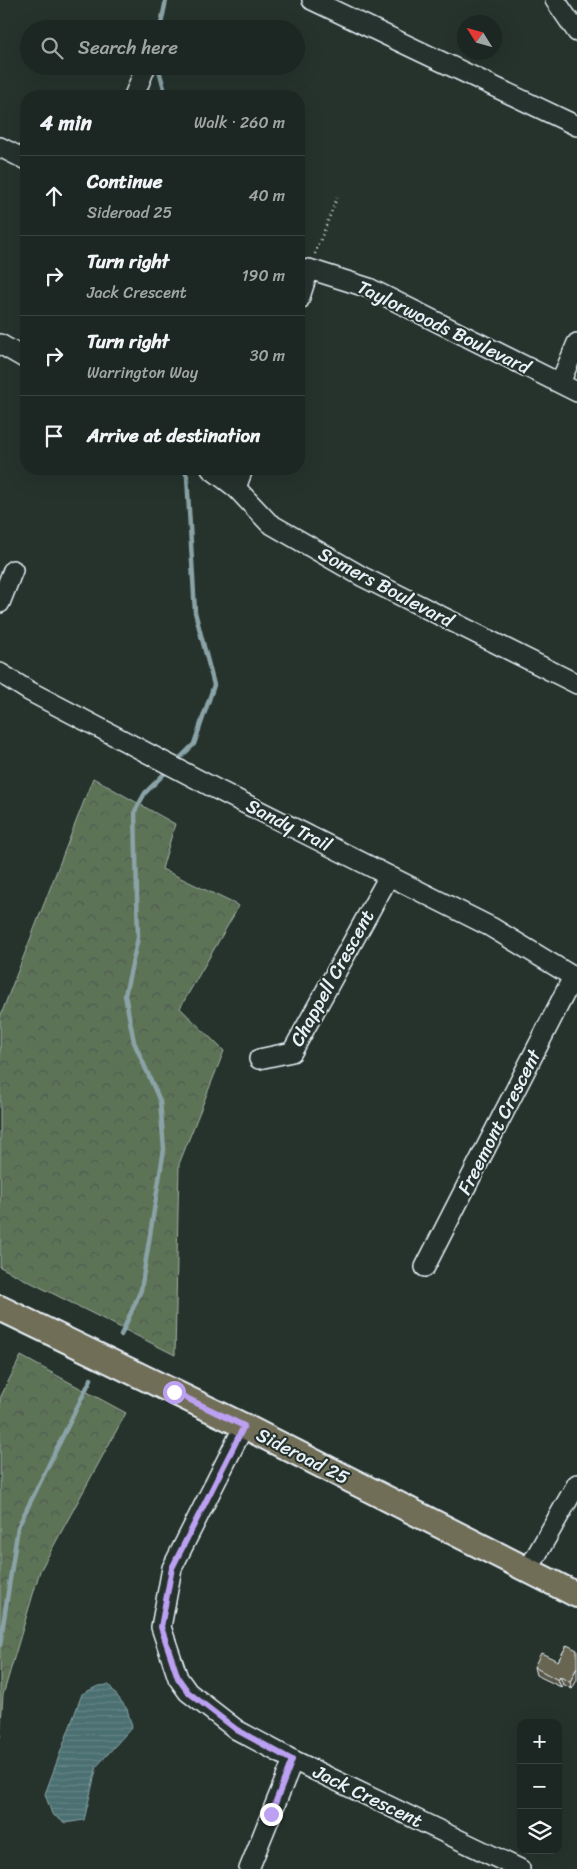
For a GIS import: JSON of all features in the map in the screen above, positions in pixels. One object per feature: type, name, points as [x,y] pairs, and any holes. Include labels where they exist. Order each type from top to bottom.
[{"type":"main road","name":"Sideroad 25","points":[[0,1308],[244,1426],[577,1595]]},
{"type":"street","points":[[312,0],[577,126]]},
{"type":"street","points":[[556,0],[577,32]]},
{"type":"street","points":[[136,90],[142,75]]},
{"type":"street","points":[[0,147],[20,157]]},
{"type":"street","points":[[305,281],[309,269]]},
{"type":"street","name":"Taylorwoods Boulevard","points":[[309,269],[369,288],[577,392]]},
{"type":"street","points":[[560,383],[577,343]]},
{"type":"street","points":[[0,344],[20,356]]},
{"type":"street","name":"Somers Boulevard","points":[[219,475],[236,488],[269,523],[362,577],[577,684]]},
{"type":"street","points":[[236,488],[241,475]]},
{"type":"street","points":[[0,603],[13,570]]},
{"type":"street","name":"Sandy Trail","points":[[0,673],[63,709],[491,927],[575,978]]},
{"type":"street","name":"Chappell Crescent","points":[[260,1059],[292,1052],[389,876]]},
{"type":"street","name":"Freemont Crescent","points":[[425,1268],[575,978]]},
{"type":"street","name":"Jack Crescent","points":[[244,1426],[172,1568],[161,1627],[178,1678],[188,1692],[237,1730],[292,1760],[520,1869]]},
{"type":"street","points":[[528,1570],[577,1484]]},
{"type":"street","points":[[249,1869],[292,1760]]},
{"type":"path","points":[[309,269],[338,195]]},
{"type":"green space","points":[[93,778],[175,824],[162,869],[239,906],[180,1008],[224,1051],[179,1164],[175,1355],[0,1267],[0,1017]]},
{"type":"green space","points":[[21,1356],[126,1413],[40,1571],[3,1695],[0,1737],[0,1398]]},
{"type":"water","points":[[109,1685],[127,1709],[132,1727],[97,1766],[84,1820],[65,1823],[52,1814],[45,1794],[82,1694],[98,1686]]},
{"type":"building","points":[[567,1645],[577,1650],[577,1667],[570,1682],[560,1677],[558,1680],[534,1667],[541,1653],[558,1661]]},
{"type":"waterway","points":[[162,20],[166,0]]},
{"type":"waterway","points":[[160,75],[164,90]]},
{"type":"waterway","points":[[175,763],[194,744],[214,685],[195,612],[186,475]]},
{"type":"waterway","points":[[121,1335],[141,1290],[164,1149],[160,1101],[134,1042],[125,995],[138,938],[135,811],[145,793],[168,770]]},
{"type":"waterway","points":[[0,1645],[18,1527],[91,1379]]},
{"type":"route","points":[[174,1392],[244,1426],[172,1568],[161,1627],[178,1678],[188,1692],[237,1730],[292,1760],[271,1814]]}]
